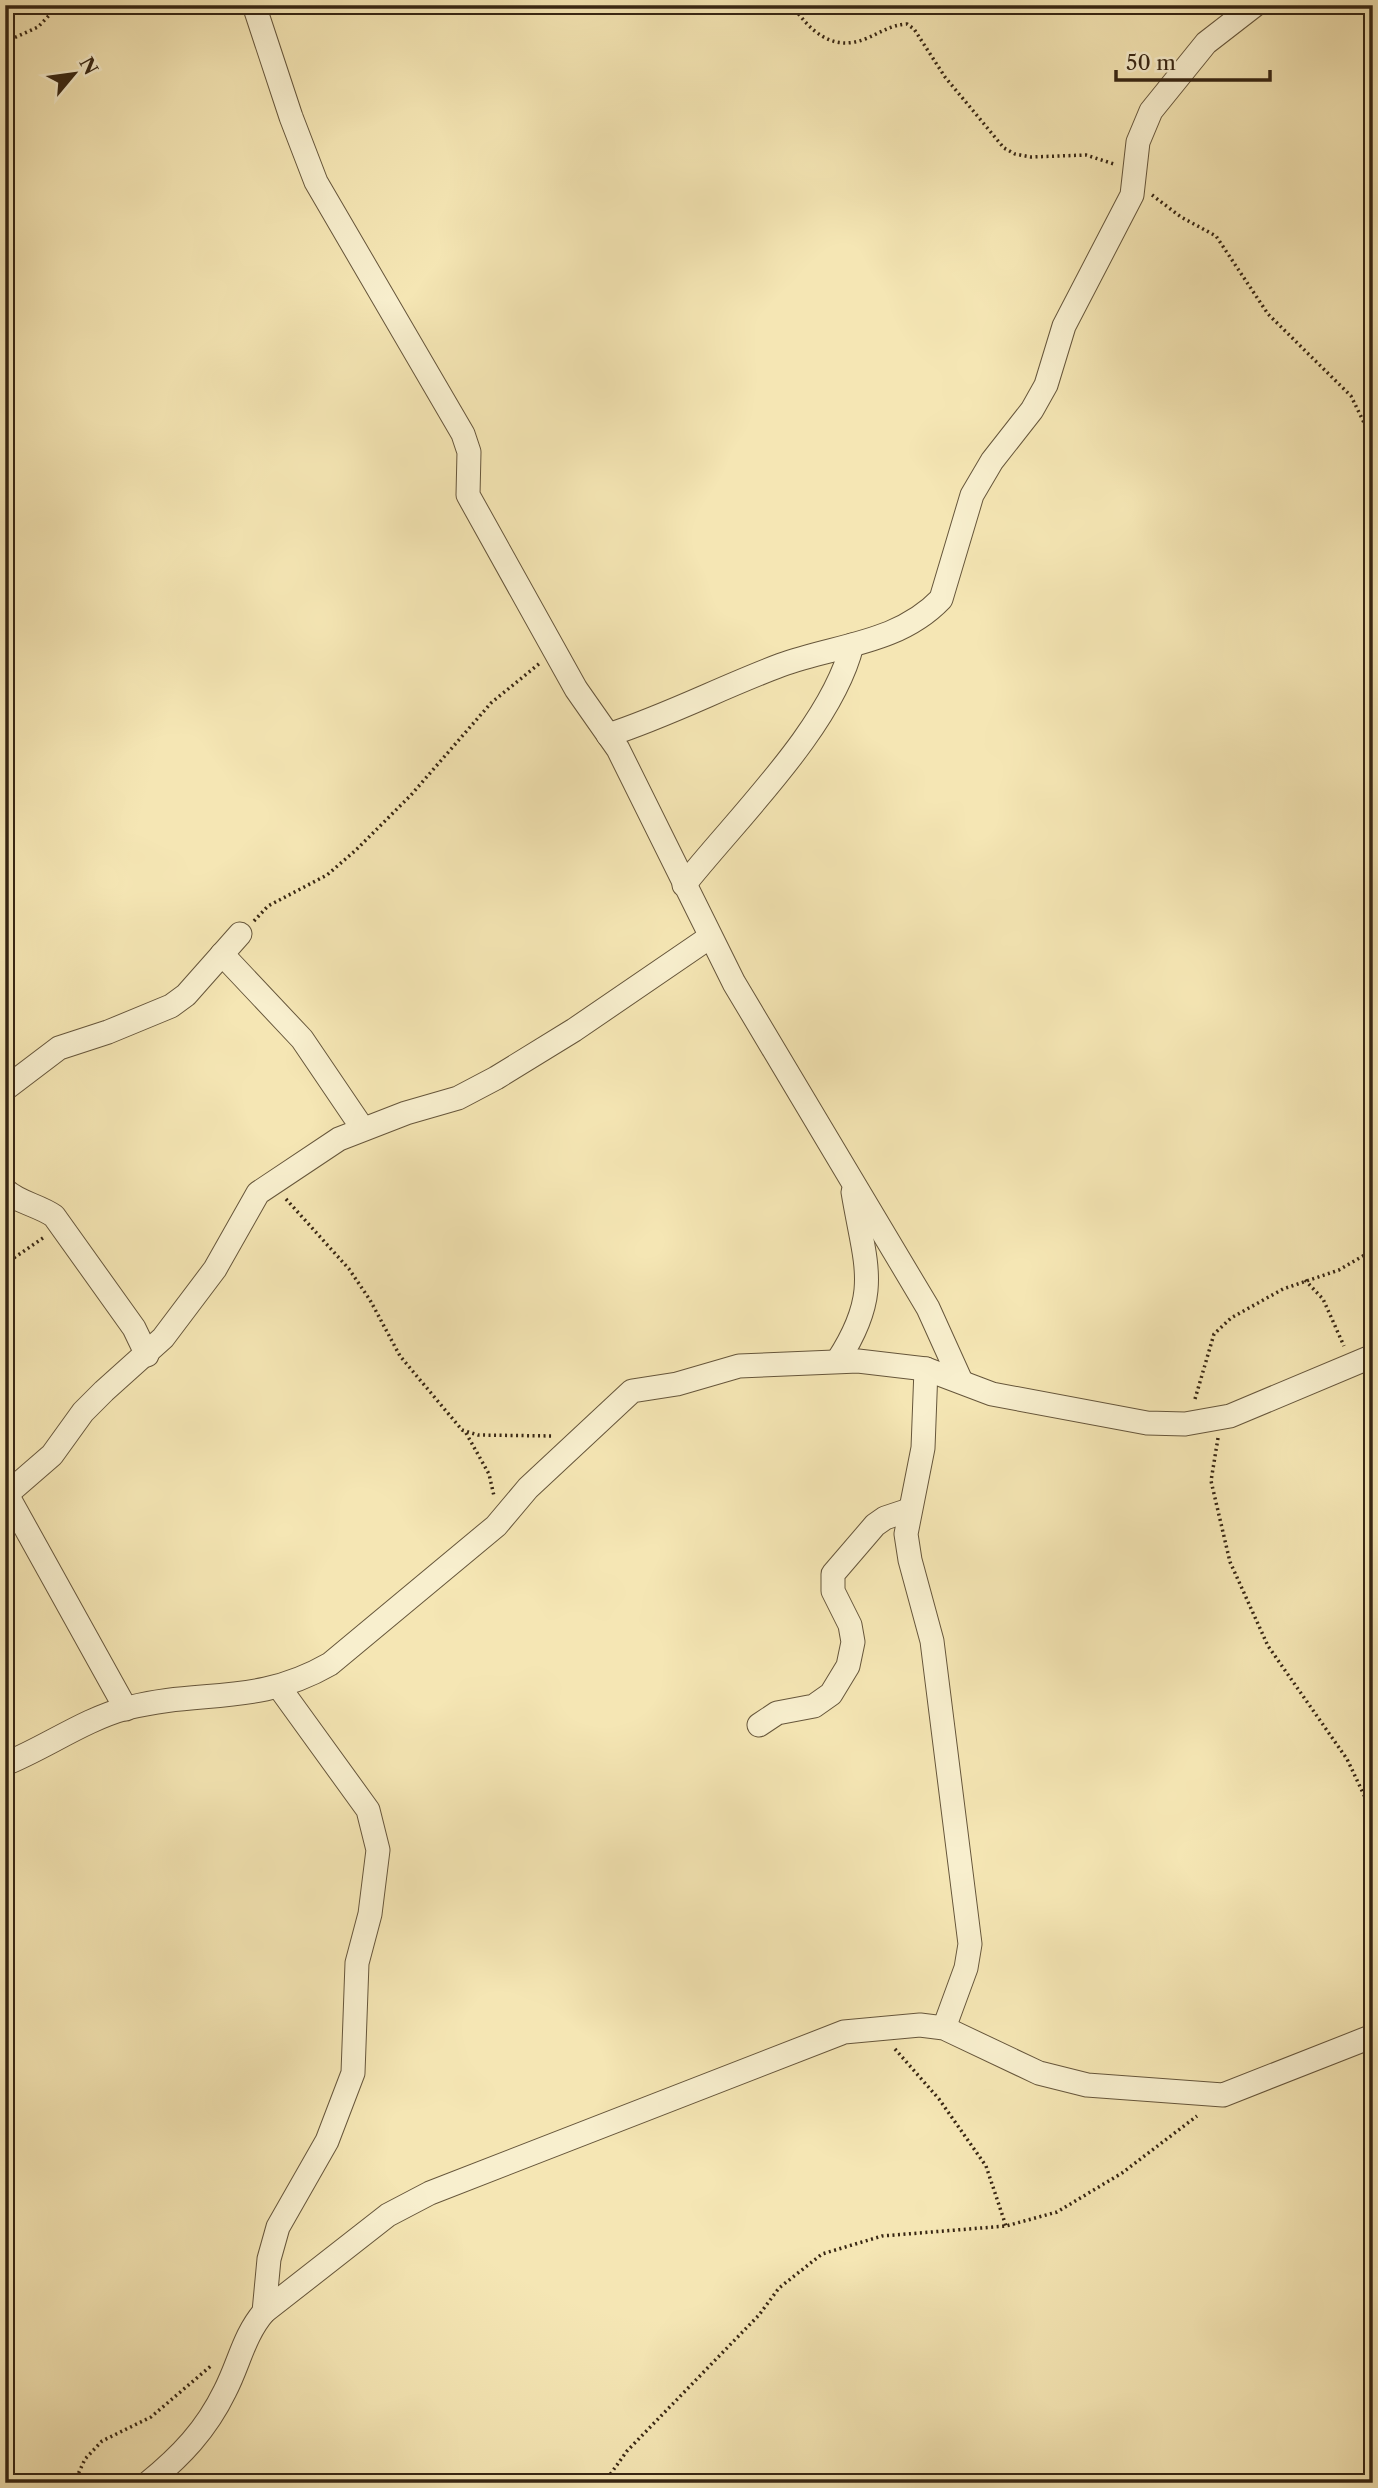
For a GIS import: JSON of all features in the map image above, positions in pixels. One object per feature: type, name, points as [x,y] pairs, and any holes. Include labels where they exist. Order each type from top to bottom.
[{"type":"street","points":[[254,5],[291,117],[316,182],[463,434],[469,452],[468,495],[576,690],[608,735],[650,809],[710,937],[851,1182],[928,1308],[961,1381]]},
{"type":"street","points":[[608,735],[655,720],[704,695],[780,665],[883,637],[928,612],[941,599],[972,495],[1046,385],[1064,326],[1132,195],[1138,142],[1151,111],[1206,43],[1255,5]]},
{"type":"street","points":[[684,885],[768,787],[810,730],[847,666],[852,645]]},
{"type":"street","points":[[5,1090],[60,1048],[108,1032],[170,1006],[186,995],[240,934]]},
{"type":"street","points":[[126,1709],[7,1496],[52,1455],[83,1412],[147,1355],[198,1294],[258,1193],[270,1183],[339,1139],[458,1098],[496,1078],[574,1030],[710,937]]},
{"type":"street","points":[[222,954],[302,1039],[363,1129]]},
{"type":"street","points":[[838,1360],[862,1317],[868,1277],[851,1182]]},
{"type":"street","points":[[5,1190],[15,1199],[41,1206],[63,1227],[103,1289],[134,1328],[147,1355]]},
{"type":"street","points":[[5,1764],[66,1732],[126,1709],[247,1694],[279,1687],[300,1681],[330,1664],[496,1526],[582,1435],[632,1391],[677,1384],[738,1366],[838,1360],[926,1369],[1005,1396],[1147,1423],[1185,1424],[1230,1416],[1373,1356]]},
{"type":"street","points":[[926,1369],[923,1448],[906,1534],[910,1560],[928,1617],[945,1728],[970,1944],[966,1968],[944,2028]]},
{"type":"street","points":[[759,1726],[777,1713],[814,1706],[831,1694],[848,1666],[853,1642],[850,1625],[833,1591],[833,1574],[875,1525],[909,1510]]},
{"type":"street","points":[[264,2312],[269,2259],[278,2227],[327,2141],[353,2073],[357,1963],[370,1914],[377,1850],[368,1810],[279,1687]]},
{"type":"street","points":[[148,2483],[200,2436],[226,2390],[251,2327],[264,2312],[388,2215],[418,2199],[844,2032],[920,2025],[944,2028],[1039,2073],[1087,2085],[1223,2095],[1373,2036]]},
{"type":"path","points":[[5,42],[38,27],[59,5]]},
{"type":"path","points":[[792,5],[820,36],[842,43],[853,43],[884,29],[907,24],[914,29],[945,77],[1004,148],[1015,154],[1031,157],[1099,157],[1114,163],[1181,217],[1216,236],[1268,314],[1351,396],[1371,429],[1373,441]]},
{"type":"path","points":[[240,934],[268,906],[327,875],[356,850],[411,795],[478,716],[553,648]]},
{"type":"path","points":[[270,1183],[349,1269],[370,1300],[400,1356],[465,1432],[489,1474],[497,1513],[496,1526]]},
{"type":"path","points":[[5,1264],[63,1227]]},
{"type":"path","points":[[1185,1424],[1199,1390],[1214,1334],[1231,1318],[1305,1280],[1339,1270],[1373,1250]]},
{"type":"path","points":[[1305,1280],[1323,1299],[1344,1346]]},
{"type":"path","points":[[1230,1416],[1213,1453],[1211,1481],[1230,1563],[1268,1646],[1347,1759],[1373,1814]]},
{"type":"path","points":[[465,1432],[582,1435]]},
{"type":"path","points":[[875,2028],[939,2099],[986,2166],[1006,2226]]},
{"type":"path","points":[[604,2483],[627,2451],[759,2315],[779,2288],[822,2254],[883,2236],[1006,2226],[1057,2212],[1122,2173],[1223,2095]]},
{"type":"path","points":[[74,2483],[85,2459],[102,2441],[151,2417],[215,2362]]}]
